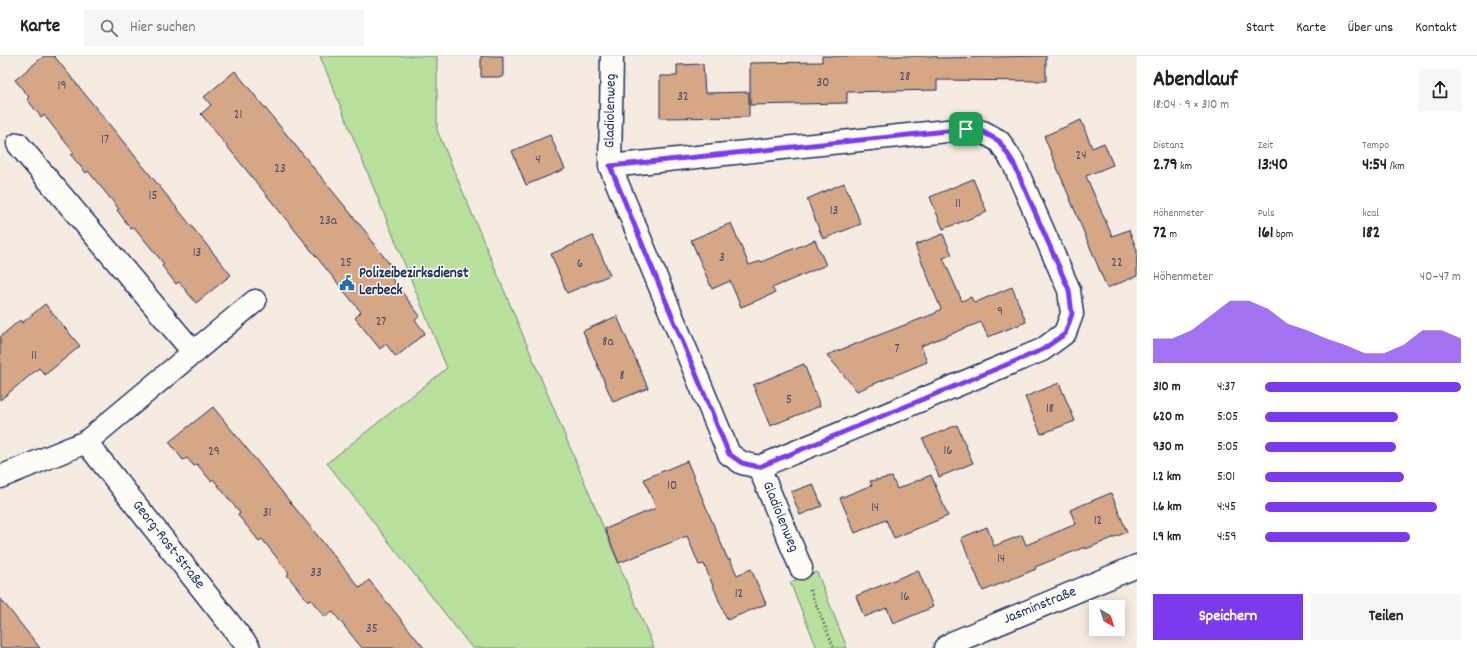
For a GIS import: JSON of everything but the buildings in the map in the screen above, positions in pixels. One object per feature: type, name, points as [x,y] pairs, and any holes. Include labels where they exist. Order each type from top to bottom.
[{"type":"street","name":"Gladiolenweg","points":[[610,166],[966,129],[983,132],[999,141],[1013,162],[1069,290],[1072,314],[1065,334],[1042,350],[759,467],[742,463],[729,454],[610,166],[612,56]]},
{"type":"street","points":[[18,144],[194,353]]},
{"type":"street","points":[[0,477],[86,442],[255,301]]},
{"type":"street","name":"Georg-Rost-Straße","points":[[86,442],[249,648]]},
{"type":"street","name":"Gladiolenweg","points":[[759,467],[801,568]]},
{"type":"street","name":"Jasminstraße","points":[[945,648],[952,643],[1137,566]]},
{"type":"path","points":[[801,568],[834,648]]},
{"type":"green space","points":[[320,56],[437,56],[437,130],[654,648],[472,648],[327,463],[447,368]]},
{"type":"green space","points":[[817,572],[847,648],[817,648],[790,582]]},
{"type":"place","name":"Polizeibezirksdienst Lerbeck","points":[[347,283]]},
{"type":"route","points":[[966,129],[983,132],[999,141],[1013,162],[1069,290],[1072,314],[1065,334],[1042,350],[759,467],[742,463],[729,454],[610,166],[966,129]]}]
